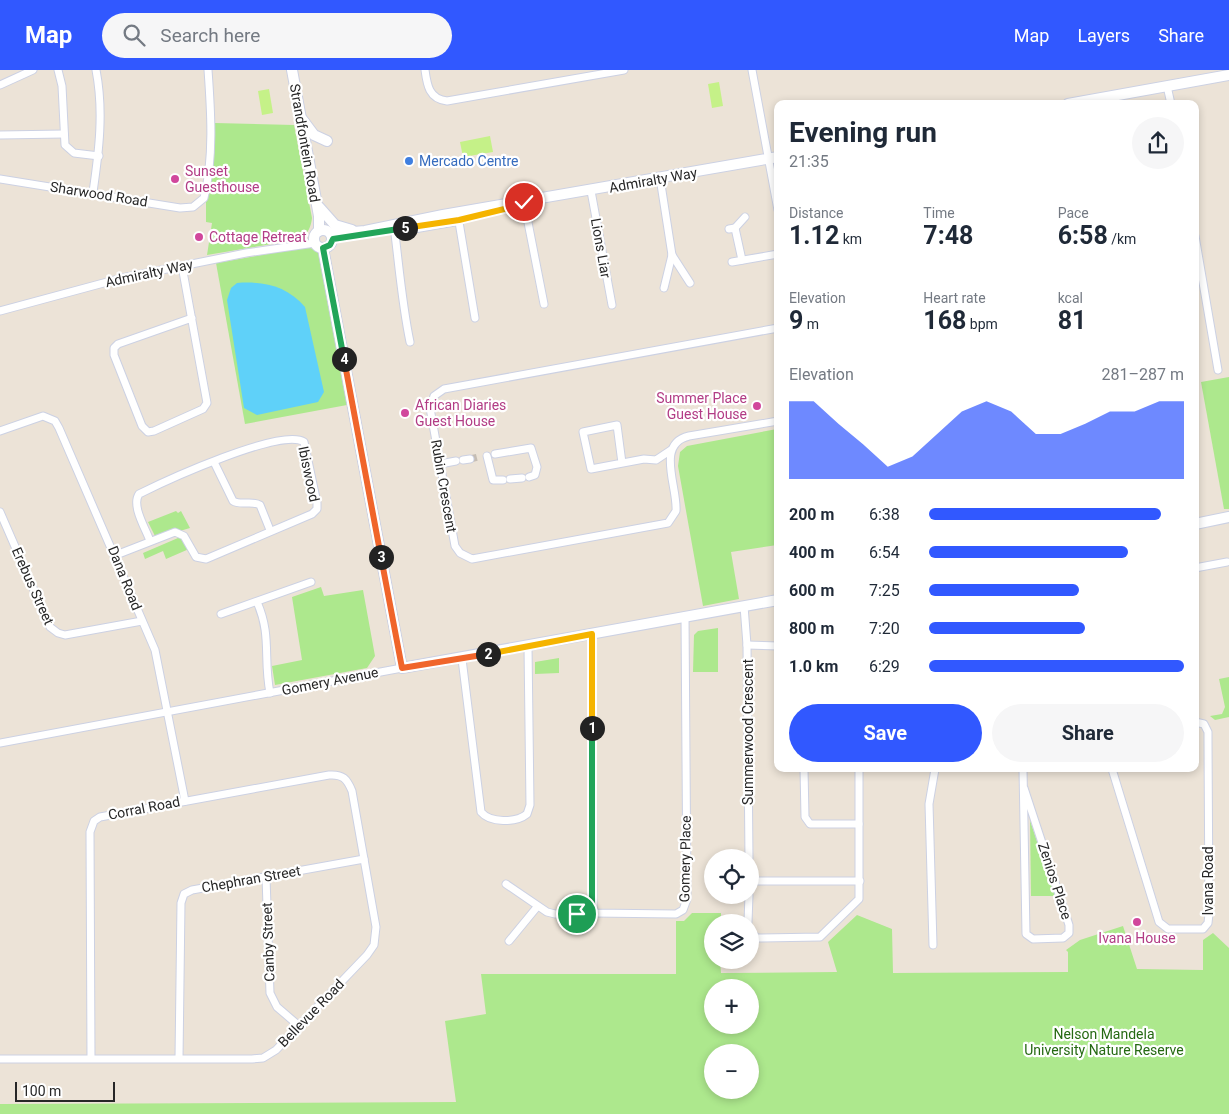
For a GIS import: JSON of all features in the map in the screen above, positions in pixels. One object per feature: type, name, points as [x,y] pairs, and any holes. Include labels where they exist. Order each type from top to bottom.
[{"type":"main road","name":"Strandfontein Road","points":[[292,70],[402,668]]},
{"type":"main road","points":[[1090,100],[1168,86],[1212,74],[1229,74]]},
{"type":"main road","points":[[300,116],[314,135],[327,141]]},
{"type":"main road","name":"Admiralty Way","points":[[323,238],[394,228],[773,158]]},
{"type":"main road","points":[[316,204],[335,225],[365,231]]},
{"type":"main road","name":"Admiralty Way","points":[[323,238],[394,228]]},
{"type":"main road","points":[[1199,523],[1229,517]]},
{"type":"main road","name":"Gomery Avenue","points":[[402,668],[462,659],[774,601]]},
{"type":"street","points":[[0,84],[33,70]]},
{"type":"street","points":[[58,70],[62,86],[65,145],[70,151],[98,156]]},
{"type":"street","points":[[93,192],[98,156],[101,102],[96,70]]},
{"type":"street","name":"Sharwood Road","points":[[0,179],[93,192],[180,208],[198,205],[204,198],[211,123],[208,70]]},
{"type":"street","points":[[425,70],[429,90],[433,96],[444,101],[465,99],[624,70]]},
{"type":"street","points":[[752,70],[773,158]]},
{"type":"street","points":[[1168,86],[1170,100]]},
{"type":"street","points":[[0,135],[64,134]]},
{"type":"street","points":[[660,178],[672,255],[664,288]]},
{"type":"street","name":"Lions Liar","points":[[590,191],[612,305]]},
{"type":"street","points":[[526,203],[544,304]]},
{"type":"street","points":[[458,216],[476,318]]},
{"type":"street","points":[[742,260],[732,228],[746,217]]},
{"type":"street","points":[[394,228],[400,260],[401,292],[410,342]]},
{"type":"street","name":"Admiralty Way","points":[[0,311],[122,278],[323,238]]},
{"type":"street","points":[[672,255],[690,283]]},
{"type":"street","points":[[732,262],[774,255]]},
{"type":"street","points":[[1199,259],[1218,370]]},
{"type":"street","points":[[182,266],[208,398],[206,406],[154,431],[148,432],[142,426],[114,355],[114,348],[118,344],[192,318]]},
{"type":"street","name":"Rubin Crescent","points":[[670,450],[676,506],[675,514],[668,523],[479,558],[465,557],[455,546],[430,408],[434,396],[444,389],[774,329]]},
{"type":"street","name":"Dana Road","points":[[0,431],[43,416],[55,420],[116,555],[155,650],[169,711],[185,801]]},
{"type":"street","points":[[622,463],[617,425],[583,432],[590,469],[644,459],[656,460],[670,450],[676,442],[685,437],[774,423]]},
{"type":"street","name":"Ibiswood","points":[[116,555],[178,532],[184,536],[196,557],[206,559],[270,530],[312,514],[317,509],[304,442],[292,439],[258,445],[214,462],[138,496],[138,509],[150,541]]},
{"type":"street","points":[[440,464],[467,459],[490,455],[531,448],[537,471],[535,476],[493,480],[490,455]]},
{"type":"street","points":[[214,462],[233,501],[237,504],[251,503],[260,506],[270,530]]},
{"type":"street","name":"Erebus Street","points":[[0,512],[50,627],[54,631],[70,634],[142,621]]},
{"type":"street","points":[[1199,567],[1227,562]]},
{"type":"street","points":[[221,614],[311,582]]},
{"type":"street","points":[[257,602],[267,630],[266,668],[270,692]]},
{"type":"street","name":"Summerwood Crescent","points":[[744,606],[747,645],[748,849]]},
{"type":"street","name":"Gomery Place","points":[[537,907],[555,914],[676,914],[683,910],[686,904],[685,616]]},
{"type":"street","points":[[592,634],[592,913]]},
{"type":"street","points":[[747,645],[774,646]]},
{"type":"street","points":[[462,659],[481,812],[491,819],[516,819],[527,814],[530,805],[528,646]]},
{"type":"street","name":"Gomery Avenue","points":[[0,743],[402,668]]},
{"type":"street","name":"Ivana Road","points":[[1113,772],[1159,922],[1168,929],[1203,929],[1208,924],[1209,914],[1208,741],[1206,727],[1204,724],[1199,723]]},
{"type":"street","points":[[804,772],[805,817],[810,824],[859,824]]},
{"type":"street","points":[[759,938],[820,937],[859,899],[859,772]]},
{"type":"street","points":[[933,945],[929,812],[930,790],[934,772]]},
{"type":"street","name":"Zenios Place","points":[[1023,772],[1026,934],[1032,939],[1063,938],[1069,933],[1069,925],[1024,788]]},
{"type":"street","name":"Corral Road","points":[[90,1059],[90,828],[100,817],[329,775],[342,776]]},
{"type":"street","name":"Bellevue Road","points":[[0,1059],[263,1058],[276,1050],[367,955],[374,945],[377,934],[352,791],[348,781],[342,776]]},
{"type":"street","name":"Chephran Street","points":[[179,1058],[182,897],[192,890],[364,859]]},
{"type":"street","name":"Canby Street","points":[[266,876],[270,993],[277,1007],[298,1025]]},
{"type":"street","points":[[759,882],[860,881]]},
{"type":"street","points":[[506,884],[537,907],[509,941]]},
{"type":"green space","points":[[719,82],[723,106],[712,108],[708,84]]},
{"type":"green space","points":[[269,89],[273,113],[262,115],[258,91]]},
{"type":"green space","points":[[215,123],[294,125],[312,218],[309,230],[301,239],[207,255],[212,223],[206,222],[206,199],[212,165]]},
{"type":"green space","points":[[490,136],[493,152],[463,157],[460,142]]},
{"type":"green space","points":[[307,247],[317,250],[323,258],[347,405],[245,424],[216,263]]},
{"type":"green space","points":[[1229,377],[1229,509],[1224,509],[1201,382]]},
{"type":"green space","points":[[774,430],[774,545],[731,552],[739,599],[703,606],[678,466],[680,452],[687,446]]},
{"type":"green space","points":[[176,511],[178,513],[181,511],[190,528],[156,538],[148,522]]},
{"type":"green space","points":[[182,538],[189,549],[166,559],[163,551],[145,559],[143,553]]},
{"type":"green space","points":[[321,587],[324,596],[363,590],[375,656],[367,668],[275,685],[272,666],[302,660],[292,597]]},
{"type":"green space","points":[[718,628],[718,672],[693,672],[694,635],[698,631]]},
{"type":"green space","points":[[559,658],[559,673],[535,674],[535,662]]},
{"type":"green space","points":[[1229,677],[1229,717],[1215,720],[1210,716],[1222,714],[1225,707],[1219,679]]},
{"type":"green space","points":[[1030,820],[1055,896],[1031,896]]},
{"type":"green space","name":"Nelson Mandela University Nature Reserve","points":[[692,913],[721,913],[704,914],[704,969],[721,969],[721,973],[837,972],[828,942],[857,915],[892,929],[893,973],[1068,972],[1068,952],[1066,950],[1080,940],[1123,926],[1137,969],[1203,970],[1203,940],[1213,933],[1229,948],[1229,1114],[0,1114],[0,1104],[456,1102],[445,1021],[486,1014],[481,974],[676,974],[676,921],[684,921]]},
{"type":"water","points":[[237,283],[256,283],[274,286],[291,294],[305,307],[324,392],[318,402],[257,415],[244,408],[227,300],[231,288]]},
{"type":"tunnel","points":[[470,459],[478,457]]},
{"type":"place","name":"Mercado Centre","points":[[409,161]]},
{"type":"place","name":"Sunset Guesthouse","points":[[175,179]]},
{"type":"place","name":"Cottage Retreat","points":[[199,237]]},
{"type":"place","name":"Summer Place Guest House","points":[[757,406]]},
{"type":"place","name":"African Diaries Guest House","points":[[405,413]]},
{"type":"place","name":"Ivana House","points":[[1137,922]]},
{"type":"route","points":[[524,202],[525,204],[459,220],[333,239],[328,247],[323,248],[402,668],[462,659],[592,634],[592,913],[577,914]]}]
